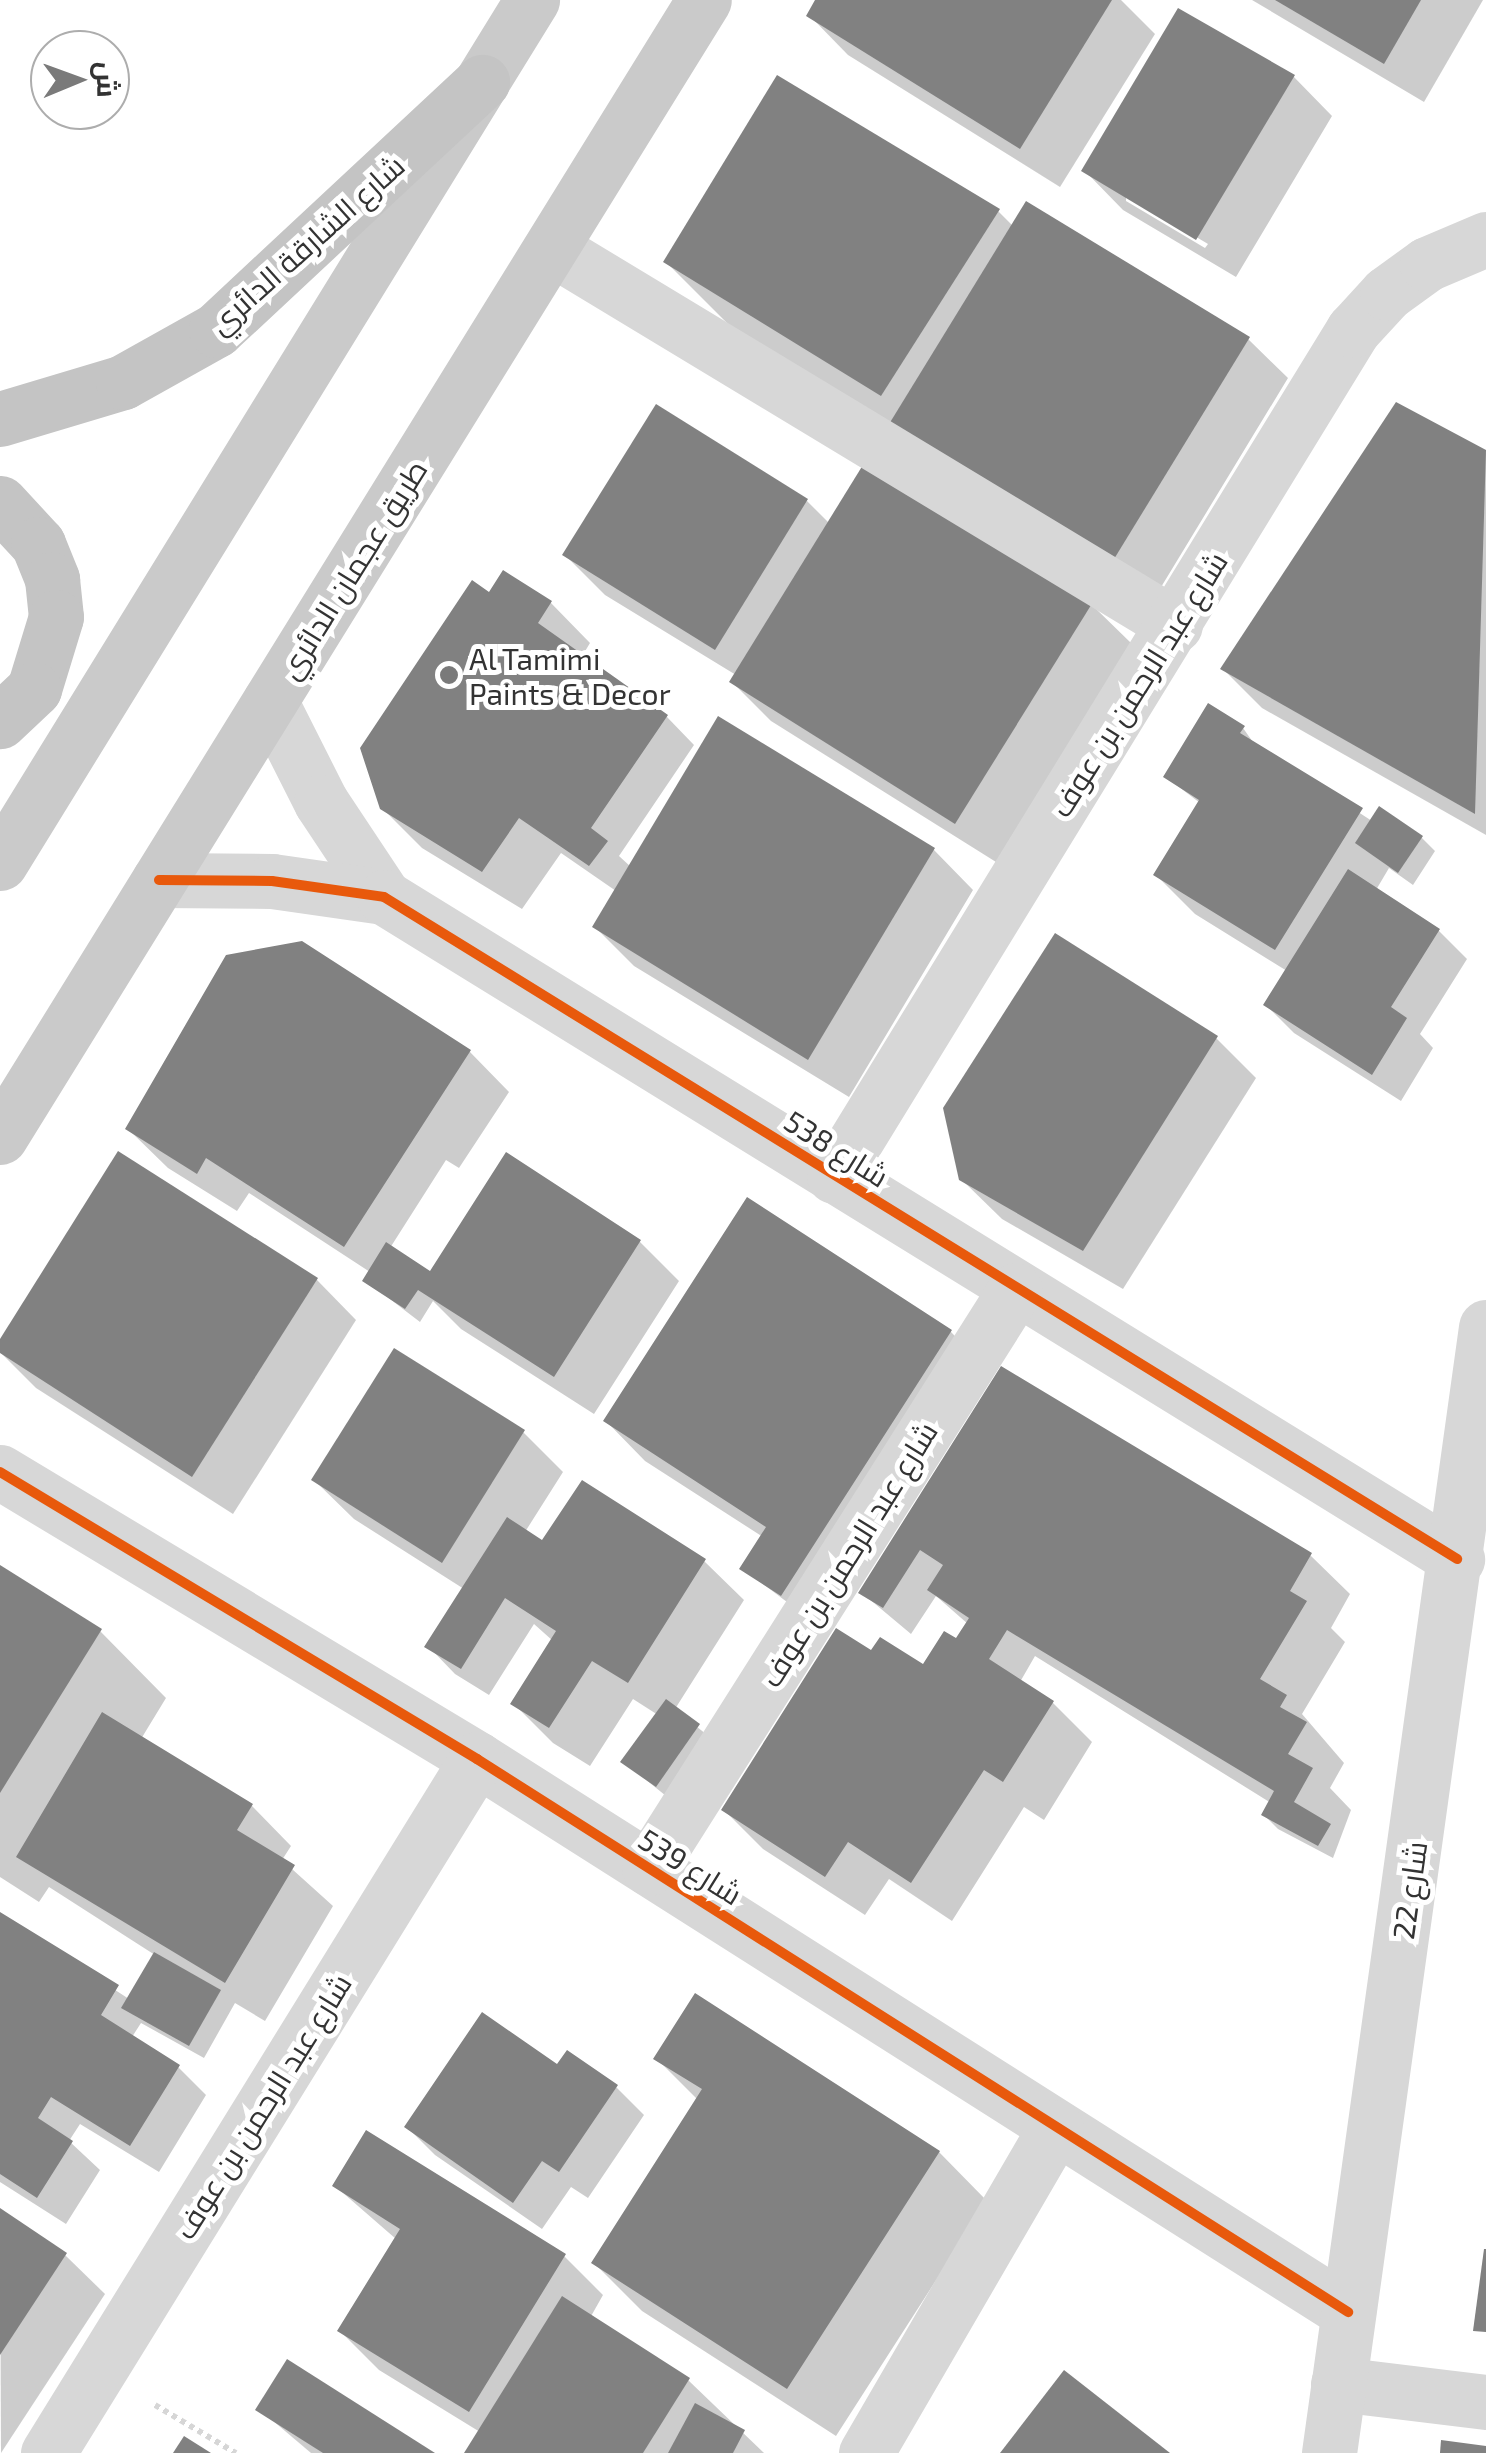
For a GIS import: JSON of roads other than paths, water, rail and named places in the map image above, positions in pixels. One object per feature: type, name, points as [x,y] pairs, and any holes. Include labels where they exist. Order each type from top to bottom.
[{"type":"highway","name":"شارع الشارقة الدائري","points":[[0,419],[123,382],[216,330],[297,261],[482,82]]},
{"type":"highway","points":[[0,503],[38,544],[56,616],[34,689],[0,721]]},
{"type":"main road","points":[[0,862],[532,0]]},
{"type":"main road","name":"طريق عجمان الدائري","points":[[0,1138],[704,0]]},
{"type":"street","name":"شارع عبد الرحمن بن عوف","points":[[834,1176],[1353,330],[1387,293],[1427,264],[1486,239]]},
{"type":"street","points":[[551,248],[1175,625]]},
{"type":"street","name":"شارع 538","points":[[270,701],[321,802],[384,897]]},
{"type":"street","name":"شارع 538","points":[[159,880],[272,881],[384,897],[1015,1290],[1457,1559]]},
{"type":"street","name":"شارع عبد الرحمن بن عوف","points":[[649,1868],[1015,1290]]},
{"type":"street","name":"شارع 22","points":[[1329,2453],[1457,1559],[1486,1327]]},
{"type":"street","name":"شارع 539","points":[[0,1473],[476,1759],[1348,2312]]},
{"type":"street","name":"شارع عبد الرحمن بن عوف","points":[[48,2453],[476,1759]]},
{"type":"street","points":[[866,2453],[1056,2127]]},
{"type":"street","points":[[1338,2384],[1486,2402]]},
{"type":"place","name":"Al Tamimi Paints & Decor","points":[[449,675]]}]
